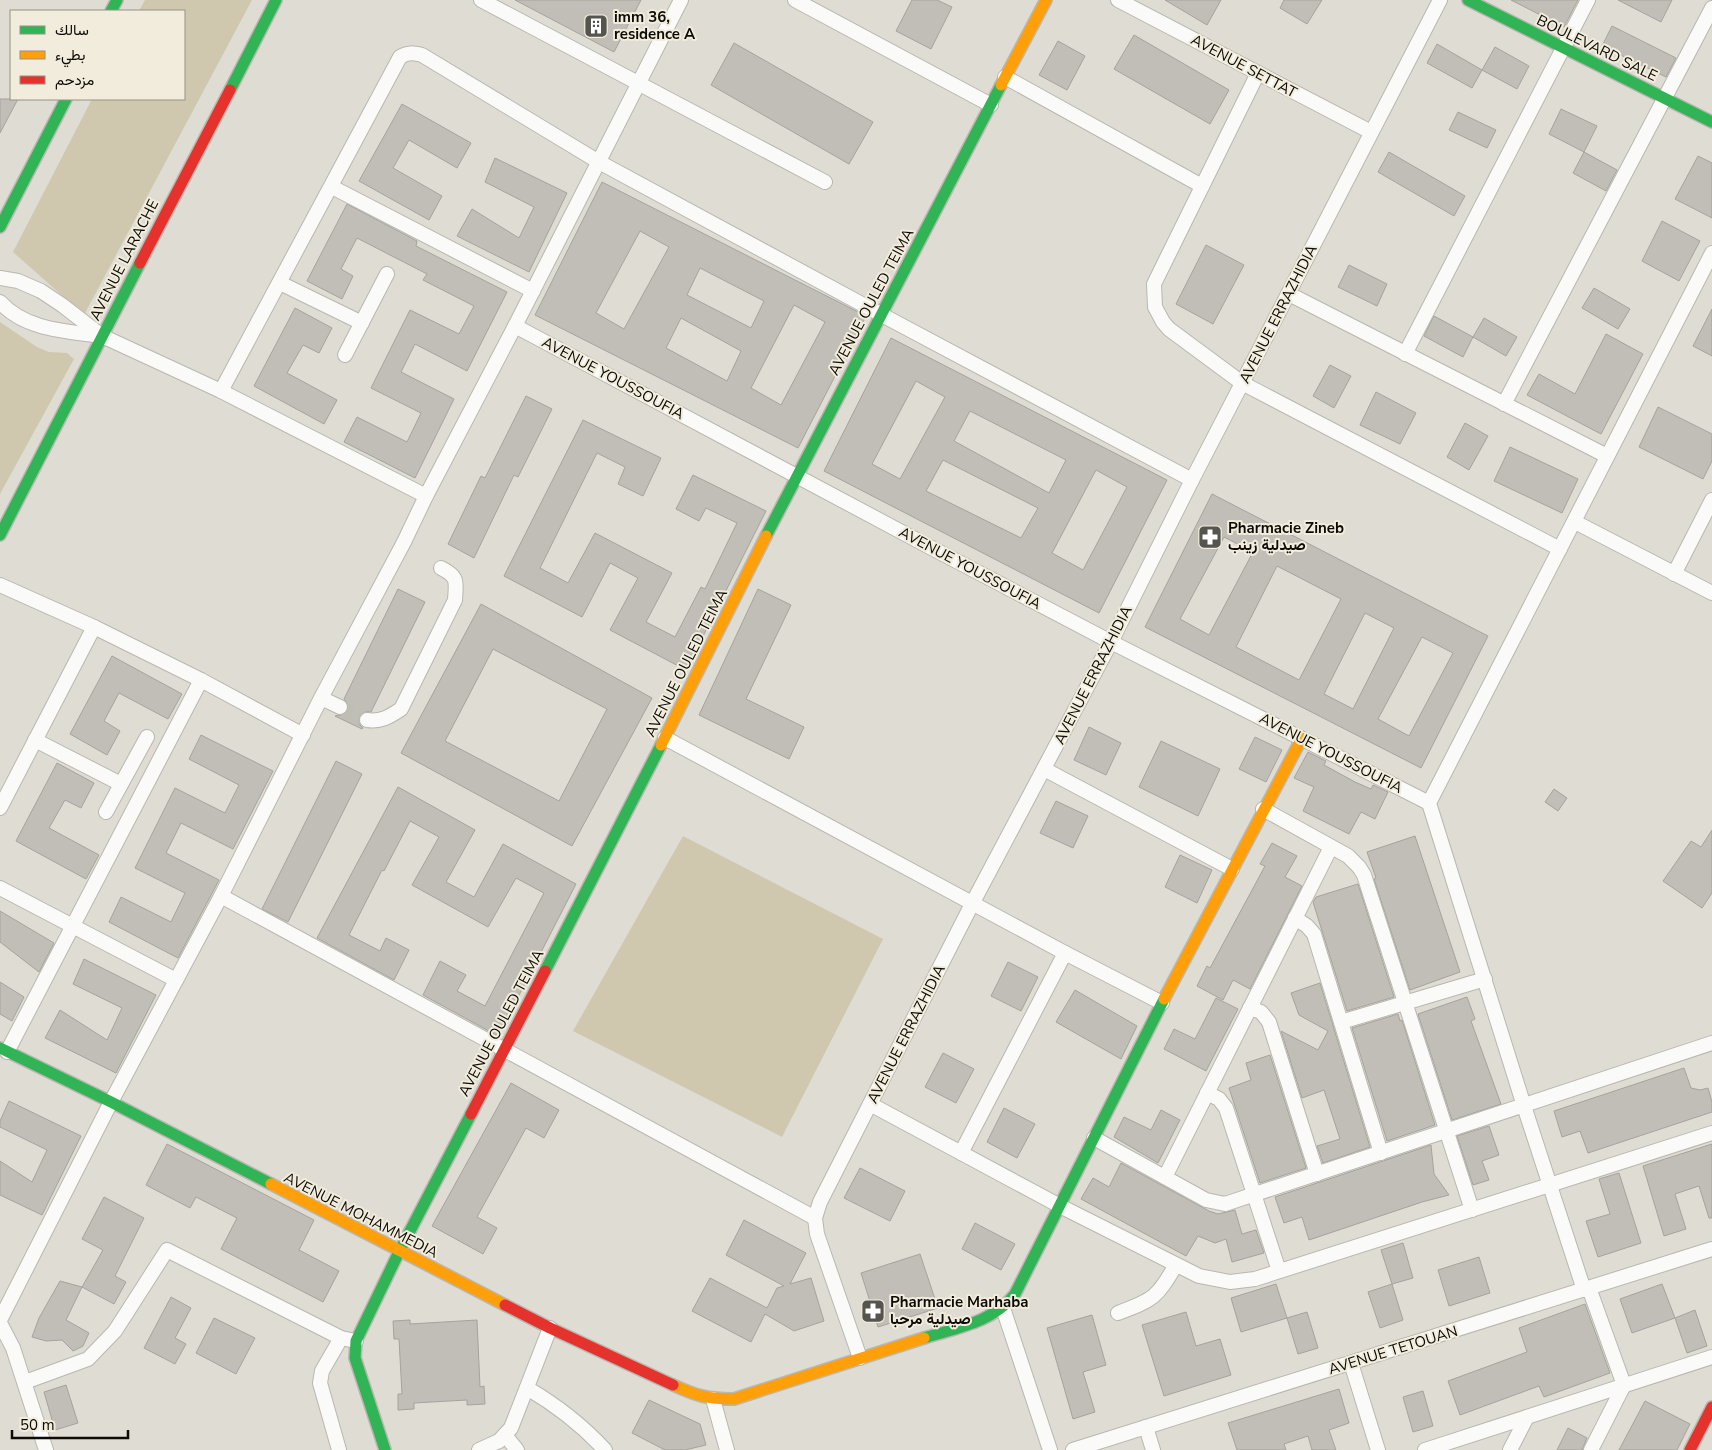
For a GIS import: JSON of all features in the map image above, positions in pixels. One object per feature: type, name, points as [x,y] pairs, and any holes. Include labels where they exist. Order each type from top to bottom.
[{"type":"street","name":"AVENUE LARACHE","points":[[0,535],[276,0]]},
{"type":"street","points":[[481,0],[825,182]]},
{"type":"street","points":[[46,1450],[13,1348],[0,1321],[111,1102],[221,896],[321,698],[404,542],[681,0]]},
{"type":"street","points":[[795,0],[990,105]]},
{"type":"street","name":"AVENUE OULED TEIMA","points":[[356,1341],[398,1252],[665,738],[796,477],[1046,0]]},
{"type":"street","name":"AVENUE SETTAT","points":[[1118,0],[1371,132]]},
{"type":"street","name":"AVENUE ERRAZHIDIA","points":[[815,1218],[820,1202],[972,904],[1111,642],[1192,480],[1440,0]]},
{"type":"street","name":"BOULEVARD SALE","points":[[1468,0],[1712,122]]},
{"type":"street","points":[[1405,354],[1588,0]]},
{"type":"street","points":[[1504,404],[1712,8]]},
{"type":"street","points":[[221,391],[332,187],[400,56],[406,53],[422,55],[598,162],[1192,480]]},
{"type":"street","points":[[1258,73],[1154,284],[1153,299],[1158,315],[1169,329],[1242,383],[1560,549]]},
{"type":"street","points":[[1005,77],[1202,186]]},
{"type":"street","points":[[0,227],[65,100]]},
{"type":"street","points":[[332,187],[533,291]]},
{"type":"street","points":[[1591,1450],[1624,1385],[1586,1289],[1549,1185],[1429,803],[1712,253]]},
{"type":"street","points":[[345,355],[387,274]]},
{"type":"street","points":[[0,278],[18,281],[41,291],[102,336],[221,391],[426,496]]},
{"type":"street","points":[[280,283],[362,324]]},
{"type":"street","points":[[1289,294],[1607,456]]},
{"type":"street","points":[[0,302],[28,322],[54,330],[102,336]]},
{"type":"street","name":"AVENUE YOUSSOUFIA","points":[[515,326],[796,477],[1111,642],[1429,803]]},
{"type":"street","points":[[1674,574],[1712,500]]},
{"type":"street","points":[[1575,522],[1712,593]]},
{"type":"street","points":[[367,720],[376,721],[389,718],[401,709],[455,600],[456,582],[452,574],[441,568]]},
{"type":"street","points":[[0,585],[94,627],[201,680],[302,735]]},
{"type":"street","points":[[0,808],[94,627]]},
{"type":"street","points":[[4,1050],[74,927],[201,680]]},
{"type":"street","points":[[321,698],[340,707]]},
{"type":"street","points":[[106,812],[147,737]]},
{"type":"street","points":[[665,738],[972,904],[1162,1003]]},
{"type":"street","points":[[1050,1450],[1003,1308],[1017,1293],[1162,1003],[1302,738]]},
{"type":"street","points":[[35,740],[121,784]]},
{"type":"street","points":[[1044,769],[1232,869]]},
{"type":"street","points":[[1263,809],[1354,861],[1364,876],[1472,1210]]},
{"type":"street","points":[[1165,1177],[1331,847]]},
{"type":"street","points":[[0,888],[176,980]]},
{"type":"street","points":[[221,896],[815,1218],[817,1234],[860,1358]]},
{"type":"street","points":[[1295,918],[1307,926],[1314,934],[1381,1153]]},
{"type":"street","points":[[961,1153],[1065,953]]},
{"type":"street","points":[[1341,1022],[1484,979]]},
{"type":"street","points":[[1250,1008],[1261,1012],[1269,1022],[1317,1174]]},
{"type":"street","points":[[1094,1138],[1212,1203],[1225,1204],[1712,1044]]},
{"type":"street","name":"AVENUE MOHAMMEDIA","points":[[4,1050],[111,1102],[398,1252],[550,1328],[694,1394],[713,1399],[734,1399],[980,1319],[1003,1308]]},
{"type":"street","points":[[1207,1093],[1219,1099],[1226,1108],[1279,1271]]},
{"type":"street","points":[[870,1104],[1060,1206],[1176,1265],[1199,1276],[1230,1282],[1254,1279],[1712,1133]]},
{"type":"street","name":"AVENUE TETOUAN","points":[[1073,1450],[1712,1249]]},
{"type":"street","points":[[25,1382],[88,1359],[115,1331],[167,1250],[340,1338],[356,1341],[356,1358],[385,1450]]},
{"type":"street","points":[[1118,1312],[1150,1300],[1156,1295],[1176,1265]]},
{"type":"street","points":[[480,1450],[493,1445],[505,1436],[511,1428],[550,1328]]},
{"type":"street","points":[[339,1450],[320,1383],[322,1371],[340,1338]]},
{"type":"street","points":[[1429,1449],[1712,1357]]},
{"type":"street","points":[[1351,1363],[1378,1450]]},
{"type":"street","points":[[527,1388],[576,1422],[605,1450]]},
{"type":"street","points":[[713,1399],[727,1450]]},
{"type":"street","points":[[1690,1450],[1712,1407]]},
{"type":"street","points":[[1510,1450],[1526,1417]]},
{"type":"street","points":[[1146,1427],[1153,1450]]},
{"type":"street","points":[[505,1436],[517,1450]]},
{"type":"shaded area","points":[[145,0],[252,0],[84,315],[13,252],[91,100],[185,100],[185,10],[140,10]]},
{"type":"shaded area","points":[[0,322],[37,347],[49,352],[67,353],[74,359],[0,494]]},
{"type":"shaded area","points":[[683,836],[883,939],[782,1137],[573,1031]]},
{"type":"building","name":"imm 36, residence A","points":[[515,0],[641,0],[614,52]]},
{"type":"building","points":[[912,0],[937,0],[952,7],[931,49],[896,31]]},
{"type":"building","points":[[1165,0],[1221,0],[1207,25]]},
{"type":"building","points":[[1284,0],[1322,0],[1307,24],[1280,8]]},
{"type":"building","points":[[1511,0],[1578,0],[1564,27]]},
{"type":"building","points":[[1618,0],[1672,0],[1661,22]]},
{"type":"building","points":[[1612,26],[1676,58],[1666,77],[1602,46]]},
{"type":"building","points":[[1134,35],[1229,90],[1210,124],[1114,69]]},
{"type":"building","points":[[1058,41],[1085,56],[1067,90],[1039,75]]},
{"type":"building","points":[[734,43],[873,122],[849,164],[711,85]]},
{"type":"building","points":[[1437,44],[1482,70],[1472,88],[1427,63]]},
{"type":"building","points":[[1495,47],[1529,66],[1517,89],[1482,70]]},
{"type":"building","points":[[0,99],[17,100],[0,133]]},
{"type":"building","points":[[402,104],[471,143],[457,168],[409,140],[393,168],[442,196],[429,220],[359,181]]},
{"type":"building","points":[[1561,109],[1597,126],[1584,152],[1549,134]]},
{"type":"building","points":[[1458,112],[1496,130],[1487,148],[1449,130]]},
{"type":"building","points":[[1389,152],[1465,196],[1454,216],[1378,172]]},
{"type":"building","points":[[1584,152],[1617,170],[1606,191],[1573,173]]},
{"type":"building","points":[[1698,156],[1712,163],[1712,218],[1675,199]]},
{"type":"building","points":[[495,158],[567,193],[529,272],[457,236],[472,209],[519,238],[534,207],[485,182]]},
{"type":"building","points":[[602,182],[866,316],[798,448],[535,315]],"holes":[[[640,231],[669,247],[624,329],[596,313]],[[700,268],[764,301],[751,328],[687,295]],[[794,305],[825,322],[781,405],[751,388]],[[681,318],[741,351],[727,381],[666,348]]]},
{"type":"building","points":[[347,204],[417,241],[416,246],[507,292],[467,371],[415,344],[401,372],[454,399],[415,478],[344,442],[357,417],[407,442],[421,413],[371,388],[410,310],[459,334],[474,306],[423,280],[427,274],[357,238],[341,269],[353,276],[342,299],[307,281]]},
{"type":"building","points":[[1662,221],[1700,241],[1679,281],[1642,261]]},
{"type":"building","points":[[1206,245],[1244,265],[1213,324],[1176,304]]},
{"type":"building","points":[[1349,265],[1387,284],[1377,306],[1338,287]]},
{"type":"building","points":[[1594,288],[1630,309],[1618,329],[1582,308]]},
{"type":"building","points":[[295,308],[332,328],[319,353],[303,345],[287,373],[337,400],[324,424],[254,386]]},
{"type":"building","points":[[1712,309],[1712,356],[1693,346]]},
{"type":"building","points":[[1434,316],[1473,337],[1463,357],[1424,336]]},
{"type":"building","points":[[1484,318],[1517,337],[1506,356],[1473,337]]},
{"type":"building","points":[[1606,334],[1643,354],[1601,434],[1527,395],[1539,374],[1575,394]]},
{"type":"building","points":[[891,338],[1167,480],[1099,613],[824,471]],"holes":[[[916,381],[945,397],[900,479],[872,464]],[[970,411],[1066,460],[1049,493],[954,441]],[[943,460],[1038,508],[1021,538],[926,491]],[[1096,470],[1127,487],[1083,570],[1052,553]]]},
{"type":"building","points":[[1330,365],[1351,376],[1334,408],[1313,396]]},
{"type":"building","points":[[1376,392],[1416,413],[1400,444],[1360,425]]},
{"type":"building","points":[[526,396],[552,409],[518,477],[514,475],[474,558],[448,544],[481,476],[485,478]]},
{"type":"building","points":[[1658,407],[1712,434],[1712,461],[1703,479],[1639,447]]},
{"type":"building","points":[[583,420],[661,458],[643,496],[618,484],[625,467],[597,453],[540,568],[568,583],[595,533],[672,573],[646,622],[675,637],[701,587],[705,589],[737,523],[706,508],[699,521],[676,509],[693,475],[766,511],[686,670],[610,630],[638,578],[610,563],[582,617],[504,576]]},
{"type":"building","points":[[1465,423],[1488,436],[1469,470],[1447,457]]},
{"type":"building","points":[[1510,447],[1578,479],[1562,513],[1494,481]]},
{"type":"building","points":[[1212,494],[1488,636],[1421,768],[1145,627]],"holes":[[[1224,537],[1253,552],[1209,635],[1180,619]],[[1277,566],[1341,599],[1299,680],[1236,647]],[[1365,613],[1394,628],[1353,709],[1324,694]],[[1422,637],[1453,653],[1409,736],[1378,719]]]},
{"type":"building","points":[[398,589],[425,602],[371,712],[364,712],[360,715],[358,720],[362,729],[335,716],[345,714],[348,711],[349,706],[344,699]]},
{"type":"building","points":[[758,589],[791,605],[746,699],[804,727],[789,759],[699,715]]},
{"type":"building","points":[[481,604],[652,698],[572,846],[401,753]],"holes":[[[493,649],[607,709],[559,801],[445,741]]]},
{"type":"building","points":[[112,656],[182,694],[168,719],[119,693],[104,721],[120,731],[107,755],[70,734]]},
{"type":"building","points":[[1089,727],[1121,743],[1106,775],[1074,760]]},
{"type":"building","points":[[201,735],[273,771],[233,849],[181,823],[166,853],[219,880],[178,958],[109,922],[121,897],[171,922],[185,893],[135,868],[175,788],[225,813],[239,785],[189,759]]},
{"type":"building","points":[[1255,737],[1282,750],[1266,782],[1239,769]]},
{"type":"building","points":[[1161,741],[1220,769],[1198,816],[1139,787]]},
{"type":"building","points":[[1308,752],[1326,761],[1324,765],[1355,782],[1371,789],[1373,785],[1388,792],[1375,819],[1361,812],[1349,834],[1303,811],[1314,787],[1294,778]]},
{"type":"building","points":[[336,761],[362,774],[288,922],[262,909]]},
{"type":"building","points":[[57,763],[94,783],[81,808],[65,800],[49,828],[99,855],[86,879],[16,841]]},
{"type":"building","points":[[398,787],[475,830],[446,882],[474,897],[503,844],[576,884],[498,1036],[423,995],[440,961],[466,975],[457,991],[485,1006],[544,893],[516,878],[488,927],[412,885],[439,837],[410,821],[384,871],[382,870],[349,935],[380,951],[386,938],[409,950],[394,980],[317,938]]},
{"type":"building","points":[[1554,789],[1567,798],[1558,811],[1545,802]]},
{"type":"building","points":[[1056,801],[1088,816],[1073,848],[1040,833]]},
{"type":"building","points":[[1712,830],[1712,893],[1702,908],[1663,881],[1691,841],[1701,847]]},
{"type":"building","points":[[1415,836],[1460,972],[1410,990],[1367,852]]},
{"type":"building","points":[[1272,843],[1297,856],[1285,877],[1302,886],[1250,989],[1233,980],[1223,1000],[1197,986],[1207,966],[1210,968],[1265,866],[1260,864]]},
{"type":"building","points":[[1180,855],[1212,870],[1197,903],[1165,887]]},
{"type":"building","points":[[1358,884],[1394,997],[1347,1011],[1313,902],[1316,897]]},
{"type":"building","points":[[0,911],[54,943],[39,972],[0,942]]},
{"type":"building","points":[[84,959],[156,995],[116,1073],[45,1038],[60,1010],[107,1040],[122,1008],[73,984]]},
{"type":"building","points":[[1008,962],[1038,977],[1021,1011],[991,996]]},
{"type":"building","points":[[0,982],[24,997],[12,1021],[0,1014]]},
{"type":"building","points":[[1320,983],[1370,1147],[1323,1163],[1317,1146],[1340,1139],[1324,1090],[1302,1098],[1281,1031],[1318,1050],[1328,1031],[1299,1015],[1291,993]]},
{"type":"building","points":[[1075,990],[1137,1026],[1121,1059],[1056,1022]]},
{"type":"building","points":[[1467,997],[1475,1019],[1471,1021],[1501,1104],[1452,1120],[1418,1014]]},
{"type":"building","points":[[1216,998],[1238,1009],[1206,1071],[1164,1049],[1174,1029],[1195,1039]]},
{"type":"building","points":[[1398,1014],[1400,1021],[1402,1020],[1435,1125],[1387,1141],[1352,1028]]},
{"type":"building","points":[[943,1053],[974,1069],[956,1103],[925,1087]]},
{"type":"building","points":[[1270,1055],[1306,1168],[1260,1183],[1229,1088],[1251,1080],[1246,1063]]},
{"type":"building","points":[[1684,1068],[1691,1088],[1700,1090],[1708,1088],[1712,1102],[1712,1112],[1588,1153],[1580,1131],[1562,1137],[1554,1111]]},
{"type":"building","points":[[511,1083],[559,1110],[544,1138],[526,1128],[477,1217],[497,1228],[483,1254],[432,1226]]},
{"type":"building","points":[[9,1101],[81,1136],[42,1215],[0,1195],[0,1161],[32,1182],[47,1150],[0,1127],[0,1121]]},
{"type":"building","points":[[1004,1108],[1035,1124],[1017,1158],[987,1142]]},
{"type":"building","points":[[1161,1110],[1180,1120],[1158,1163],[1114,1137],[1124,1117],[1151,1130]]},
{"type":"building","points":[[1489,1126],[1499,1155],[1482,1161],[1489,1180],[1473,1185],[1457,1136]]},
{"type":"building","points":[[167,1144],[314,1220],[299,1250],[339,1271],[323,1302],[221,1249],[237,1218],[196,1197],[190,1208],[146,1185]]},
{"type":"building","points":[[1712,1144],[1712,1218],[1709,1218],[1699,1186],[1675,1194],[1686,1229],[1664,1236],[1643,1166]]},
{"type":"building","points":[[1431,1145],[1434,1174],[1449,1195],[1422,1202],[1309,1240],[1302,1217],[1284,1223],[1275,1197]]},
{"type":"building","points":[[1121,1163],[1209,1211],[1218,1214],[1235,1210],[1242,1234],[1256,1230],[1264,1253],[1232,1262],[1226,1239],[1215,1243],[1198,1236],[1186,1256],[1081,1199],[1093,1178],[1109,1187]]},
{"type":"building","points":[[860,1168],[905,1191],[890,1221],[844,1198]]},
{"type":"building","points":[[1619,1173],[1641,1243],[1598,1257],[1586,1221],[1610,1214],[1599,1179]]},
{"type":"building","points":[[104,1197],[144,1218],[115,1276],[126,1282],[114,1304],[82,1287],[103,1250],[82,1239]]},
{"type":"building","points":[[744,1220],[806,1253],[790,1284],[811,1278],[824,1321],[794,1331],[765,1314],[751,1342],[692,1311],[710,1278],[767,1308],[777,1288],[784,1286],[726,1255]]},
{"type":"building","points":[[975,1223],[1015,1244],[1001,1270],[962,1249]]},
{"type":"building","points":[[1403,1243],[1413,1278],[1392,1284],[1381,1250]]},
{"type":"building","points":[[920,1254],[938,1308],[878,1327],[861,1273]]},
{"type":"building","points":[[1479,1257],[1490,1293],[1449,1306],[1438,1270]]},
{"type":"building","points":[[60,1281],[82,1287],[66,1320],[89,1333],[83,1346],[73,1351],[62,1340],[46,1341],[32,1337],[39,1318]]},
{"type":"building","points":[[1276,1284],[1287,1318],[1241,1332],[1231,1298]]},
{"type":"building","points":[[1392,1284],[1403,1320],[1380,1328],[1368,1292]]},
{"type":"building","points":[[1662,1284],[1675,1318],[1632,1333],[1620,1299]]},
{"type":"building","points":[[171,1297],[191,1308],[175,1338],[186,1344],[175,1364],[144,1348]]},
{"type":"building","points":[[1585,1304],[1610,1373],[1544,1397],[1539,1386],[1460,1415],[1448,1381],[1527,1352],[1519,1328]]},
{"type":"building","points":[[1695,1310],[1707,1346],[1687,1353],[1675,1318]]},
{"type":"building","points":[[1186,1312],[1196,1346],[1220,1339],[1231,1375],[1164,1396],[1142,1325]]},
{"type":"building","points":[[1307,1312],[1318,1348],[1298,1354],[1287,1318]]},
{"type":"building","points":[[1092,1315],[1106,1365],[1083,1372],[1095,1412],[1073,1419],[1047,1328]]},
{"type":"building","points":[[214,1318],[255,1338],[236,1374],[196,1353]]},
{"type":"building","points":[[410,1320],[410,1324],[477,1320],[480,1387],[484,1386],[485,1404],[467,1405],[467,1400],[414,1403],[414,1409],[398,1410],[398,1394],[402,1394],[399,1339],[394,1339],[393,1321]]},
{"type":"building","points":[[66,1385],[78,1423],[55,1430],[44,1392]]},
{"type":"building","points":[[1339,1389],[1349,1423],[1329,1430],[1336,1450],[1312,1450],[1308,1436],[1284,1444],[1286,1450],[1237,1450],[1228,1423]]},
{"type":"building","points":[[1423,1391],[1433,1426],[1413,1432],[1403,1397]]},
{"type":"building","points":[[649,1400],[700,1424],[706,1445],[685,1450],[665,1450],[632,1433]]},
{"type":"building","points":[[1645,1401],[1690,1424],[1677,1450],[1619,1450]]},
{"type":"building","points":[[1568,1428],[1587,1438],[1582,1450],[1557,1450]]},
{"type":"tunnel","points":[[340,707],[367,720]]},
{"type":"traffic: fast","points":[[112,10],[117,0]]},
{"type":"traffic: fast","points":[[230,90],[276,0]]},
{"type":"traffic: fast","points":[[1468,0],[1712,122]]},
{"type":"traffic: fast","points":[[766,536],[1001,85]]},
{"type":"traffic: fast","points":[[0,227],[65,100]]},
{"type":"traffic: fast","points":[[0,535],[140,263]]},
{"type":"traffic: fast","points":[[545,971],[661,745]]},
{"type":"traffic: fast","points":[[924,1338],[985,1318],[1006,1304],[1015,1294],[1164,999]]},
{"type":"traffic: fast","points":[[0,1048],[111,1102],[271,1184]]},
{"type":"traffic: fast","points":[[385,1450],[355,1358],[356,1341],[399,1252],[471,1114]]},
{"type":"traffic: slow","points":[[1001,85],[1046,0]]},
{"type":"traffic: slow","points":[[661,745],[766,536]]},
{"type":"traffic: slow","points":[[1164,999],[1302,738]]},
{"type":"traffic: slow","points":[[271,1184],[505,1305]]},
{"type":"traffic: slow","points":[[673,1385],[702,1396],[734,1399],[924,1338]]},
{"type":"traffic: jam","points":[[140,263],[230,90]]},
{"type":"traffic: jam","points":[[471,1114],[545,971]]},
{"type":"traffic: jam","points":[[505,1305],[673,1385]]},
{"type":"traffic: jam","points":[[1690,1450],[1712,1407]]},
{"type":"place","name":"imm 36, residence A","points":[[596,26]]},
{"type":"place","name":"Pharmacie Zineb صيدلية زينب","points":[[1210,537]]},
{"type":"place","name":"Pharmacie Marhaba صيدلية مرحبا","points":[[873,1311]]}]
